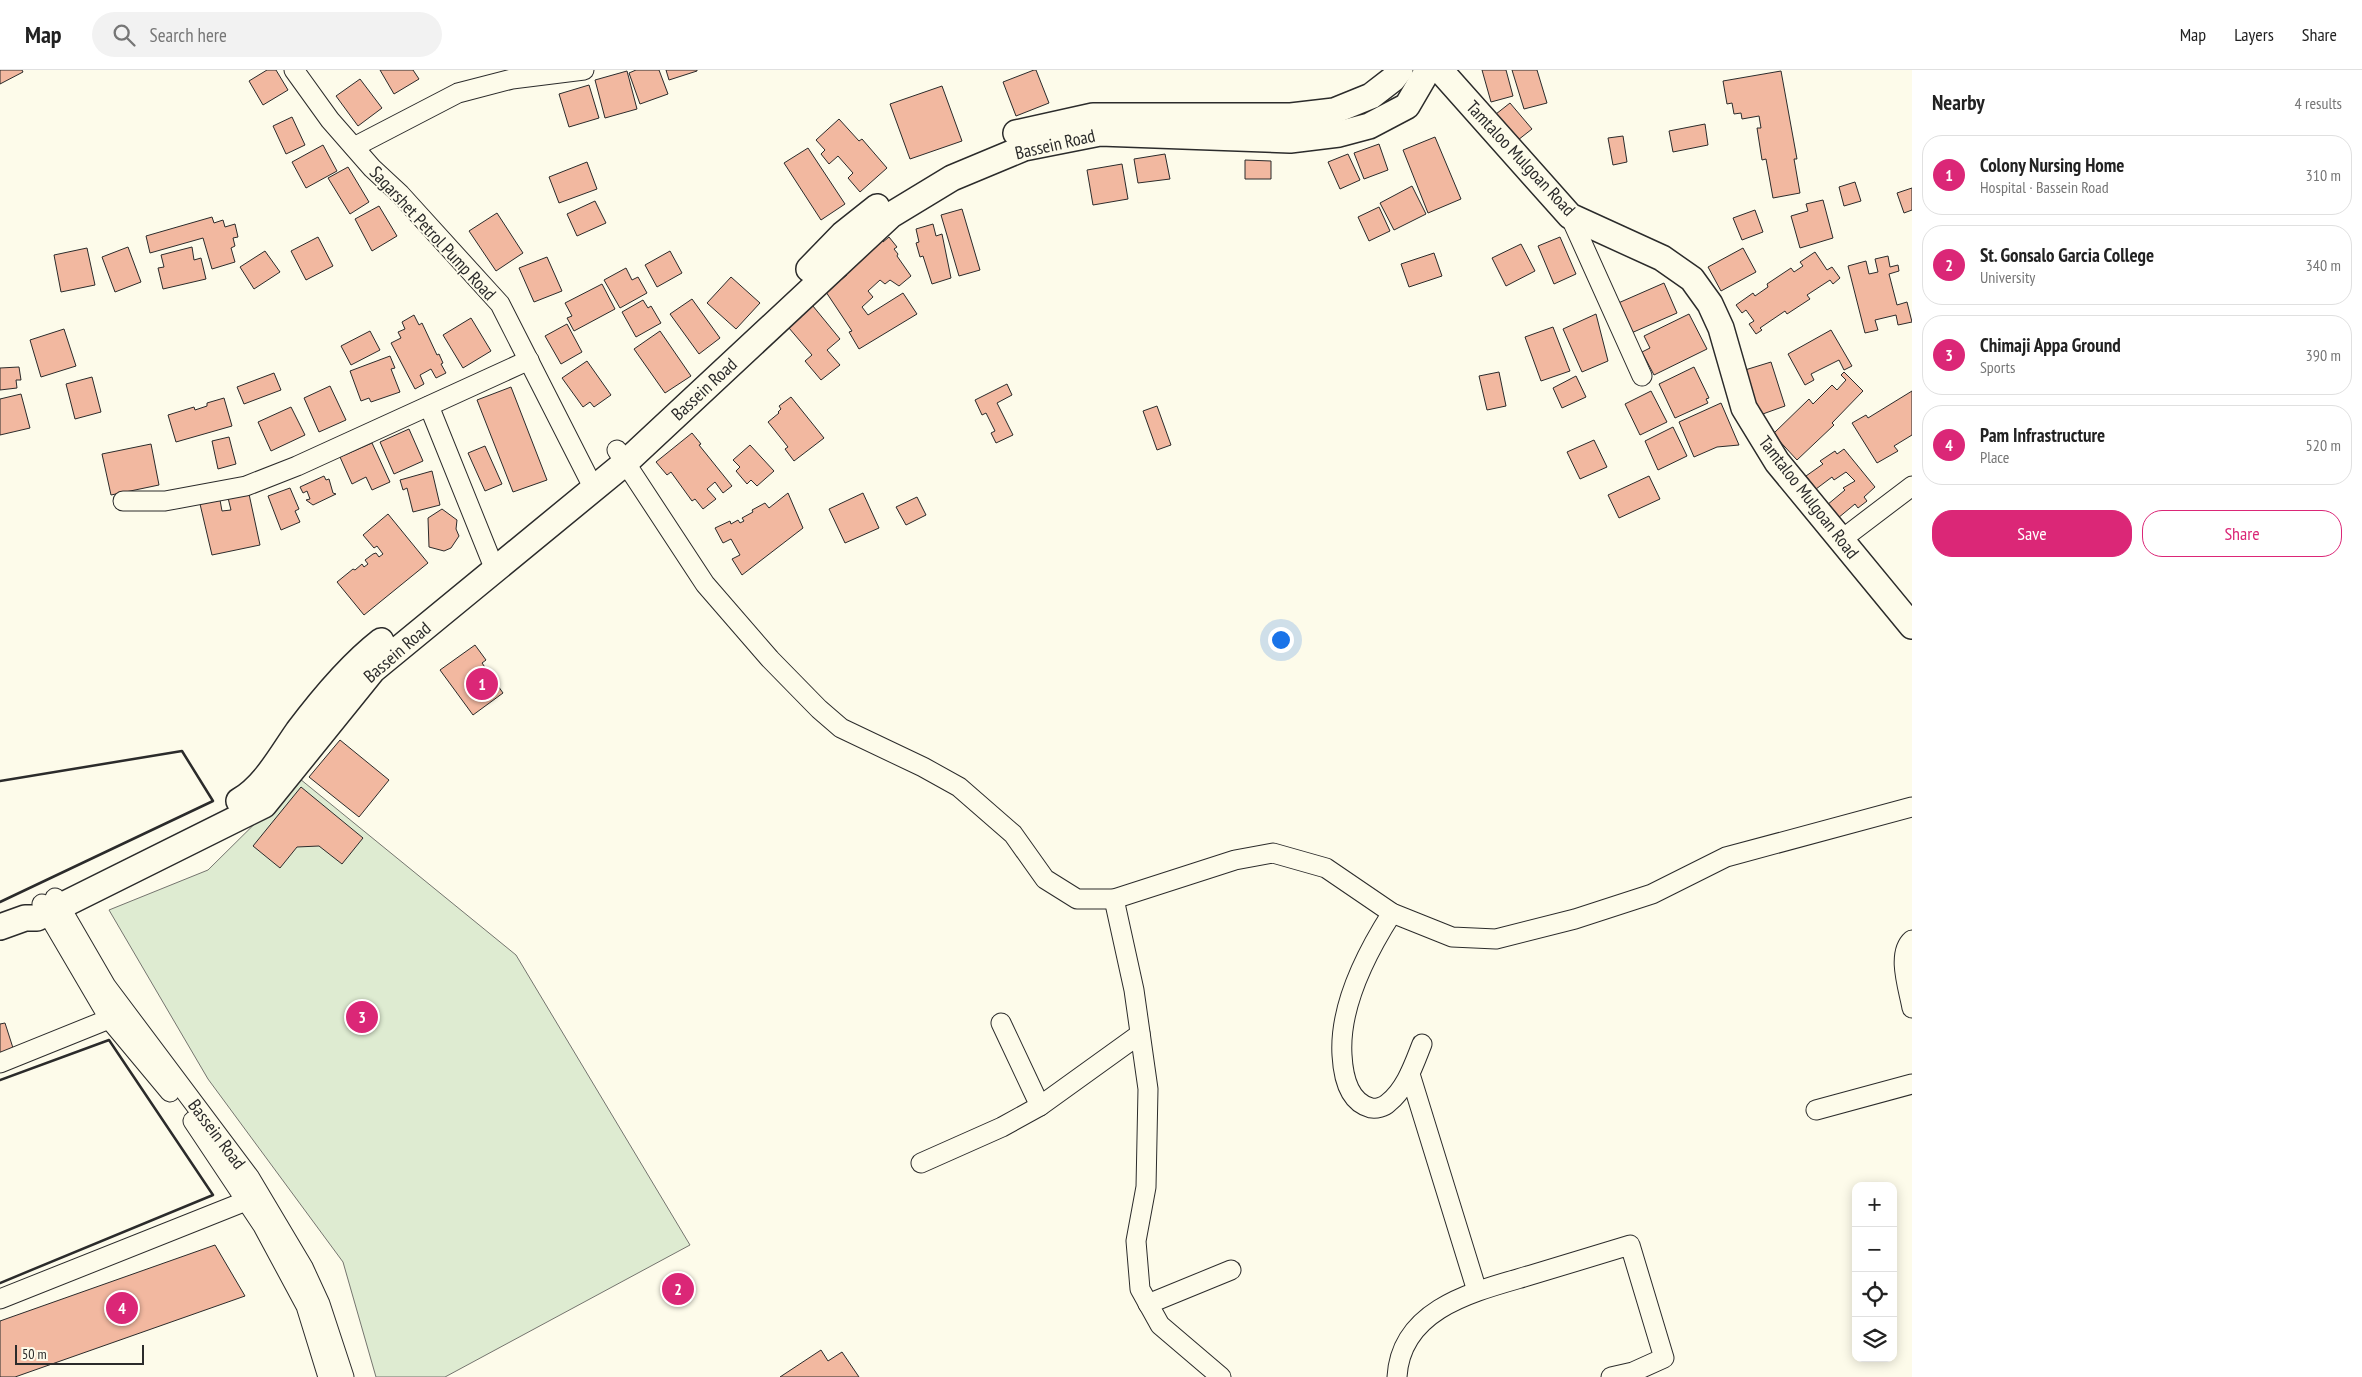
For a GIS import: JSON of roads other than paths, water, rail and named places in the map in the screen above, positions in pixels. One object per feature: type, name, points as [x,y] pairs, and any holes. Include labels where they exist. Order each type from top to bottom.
[{"type":"main road","name":"Bassein Road","points":[[621,457],[843,234],[885,200],[946,165],[1017,132],[1094,116],[1291,116],[1334,111],[1371,96],[1393,80],[1400,70]]},
{"type":"main road","name":"Bassein Road","points":[[46,908],[264,805],[373,670],[492,563],[621,457],[891,215],[952,178],[1024,148],[1100,133],[1290,140],[1339,134],[1369,126],[1407,106],[1428,70]]},
{"type":"main road","name":"Tamtaloo Mulgoan Road","points":[[1440,70],[1570,216],[1662,258],[1692,280],[1710,304],[1721,328],[1744,408],[1777,462],[1912,626]]},
{"type":"main road","points":[[0,927],[46,908]]},
{"type":"street","name":"Sagarshet Petrol Pump Road","points":[[294,70],[330,120],[372,168],[400,194],[500,304],[590,482]]},
{"type":"street","points":[[354,147],[458,93],[512,80],[584,70]]},
{"type":"street","points":[[1570,216],[1642,376]]},
{"type":"street","points":[[123,501],[165,501],[246,486],[297,466],[529,360]]},
{"type":"street","points":[[429,406],[492,563]]},
{"type":"street","points":[[621,457],[705,584],[770,659],[820,710],[841,728],[923,766],[959,787],[1012,834],[1045,879],[1077,899],[1114,898],[1235,860],[1273,853],[1326,868],[1392,912],[1452,937],[1496,939],[1575,919],[1652,894],[1726,856],[1912,806]]},
{"type":"street","points":[[1841,540],[1912,486]]},
{"type":"street","points":[[1114,898],[1134,990],[1148,1089],[1146,1187],[1136,1241],[1140,1289],[1160,1325],[1221,1377]]},
{"type":"street","name":"Bassein Road","points":[[46,908],[106,986],[117,1016],[187,1113],[246,1200],[306,1306],[328,1377]]},
{"type":"street","points":[[1392,912],[1370,948],[1355,984],[1344,1023],[1342,1054],[1347,1086],[1356,1100],[1365,1106],[1375,1108],[1387,1105],[1396,1096],[1410,1074],[1422,1044]]},
{"type":"street","points":[[1912,940],[1906,951],[1905,964],[1912,1008]]},
{"type":"street","points":[[0,1063],[117,1016]]},
{"type":"street","name":"Bassein Road","points":[[117,1016],[250,1178],[303,1267],[320,1304],[344,1377]]},
{"type":"street","points":[[1000,1023],[1040,1106]]},
{"type":"street","points":[[921,1163],[1002,1127],[1040,1106],[1140,1034]]},
{"type":"street","points":[[1410,1074],[1477,1291]]},
{"type":"street","points":[[1816,1110],[1912,1084]]},
{"type":"street","points":[[0,1300],[246,1200]]},
{"type":"street","points":[[1397,1377],[1399,1359],[1417,1328],[1434,1311],[1464,1295],[1630,1245],[1664,1358],[1634,1372],[1611,1377]]},
{"type":"street","points":[[1148,1304],[1231,1270]]},
{"type":"place","name":"Colony Nursing Home","points":[[482,684]]},
{"type":"place","name":"Chimaji Appa Ground","points":[[362,1017]]},
{"type":"place","name":"St. Gonsalo Garcia College","points":[[678,1289]]},
{"type":"place","name":"Pam Infrastructure","points":[[122,1308]]}]
